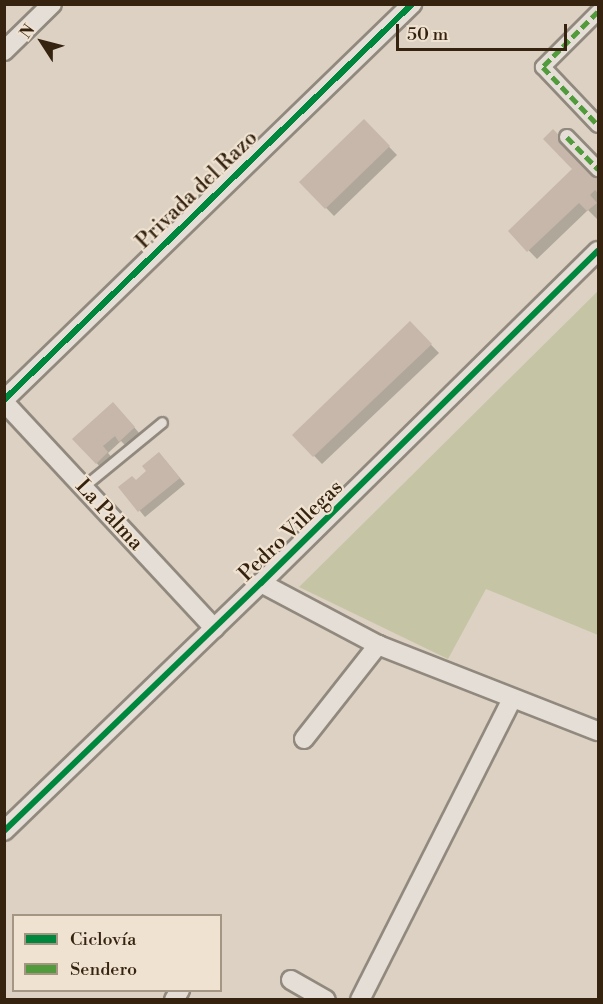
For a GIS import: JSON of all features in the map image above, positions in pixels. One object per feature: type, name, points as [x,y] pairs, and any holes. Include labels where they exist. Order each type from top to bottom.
[{"type":"street","points":[[4,51],[52,4]]},
{"type":"street","name":"Privada del Razo","points":[[4,401],[412,4]]},
{"type":"street","points":[[598,12],[543,67],[598,125]]},
{"type":"street","points":[[567,137],[598,169]]},
{"type":"street","name":"Pedro Villegas","points":[[4,831],[261,584],[598,251]]},
{"type":"street","name":"La Palma","points":[[4,401],[214,628]]},
{"type":"street","points":[[261,584],[378,645],[598,731]]},
{"type":"street","points":[[304,739],[378,645]]},
{"type":"street","points":[[360,999],[512,699]]},
{"type":"street","points":[[291,980],[326,999]]},
{"type":"lane","points":[[83,487],[162,422]]},
{"type":"green space","points":[[598,291],[598,635],[486,589],[448,659],[299,587]]},
{"type":"building","points":[[364,119],[390,146],[325,209],[299,182]]},
{"type":"building","points":[[553,129],[598,176],[598,193],[595,190],[590,195],[597,203],[587,211],[579,203],[527,252],[508,231],[572,169],[543,139]]},
{"type":"building","points":[[410,321],[432,344],[313,457],[292,435]]},
{"type":"building","points":[[113,402],[135,427],[119,442],[115,436],[103,446],[108,452],[96,464],[72,439]]},
{"type":"building","points":[[159,452],[180,478],[138,512],[118,487],[132,476],[136,480],[146,471],[142,466]]},
{"type":"marked path","points":[[598,12],[543,67],[598,125]]},
{"type":"marked path","points":[[567,137],[598,169]]},
{"type":"cycle path","points":[[4,400],[412,4]]},
{"type":"cycle path","points":[[4,831],[261,583],[598,251]]}]
